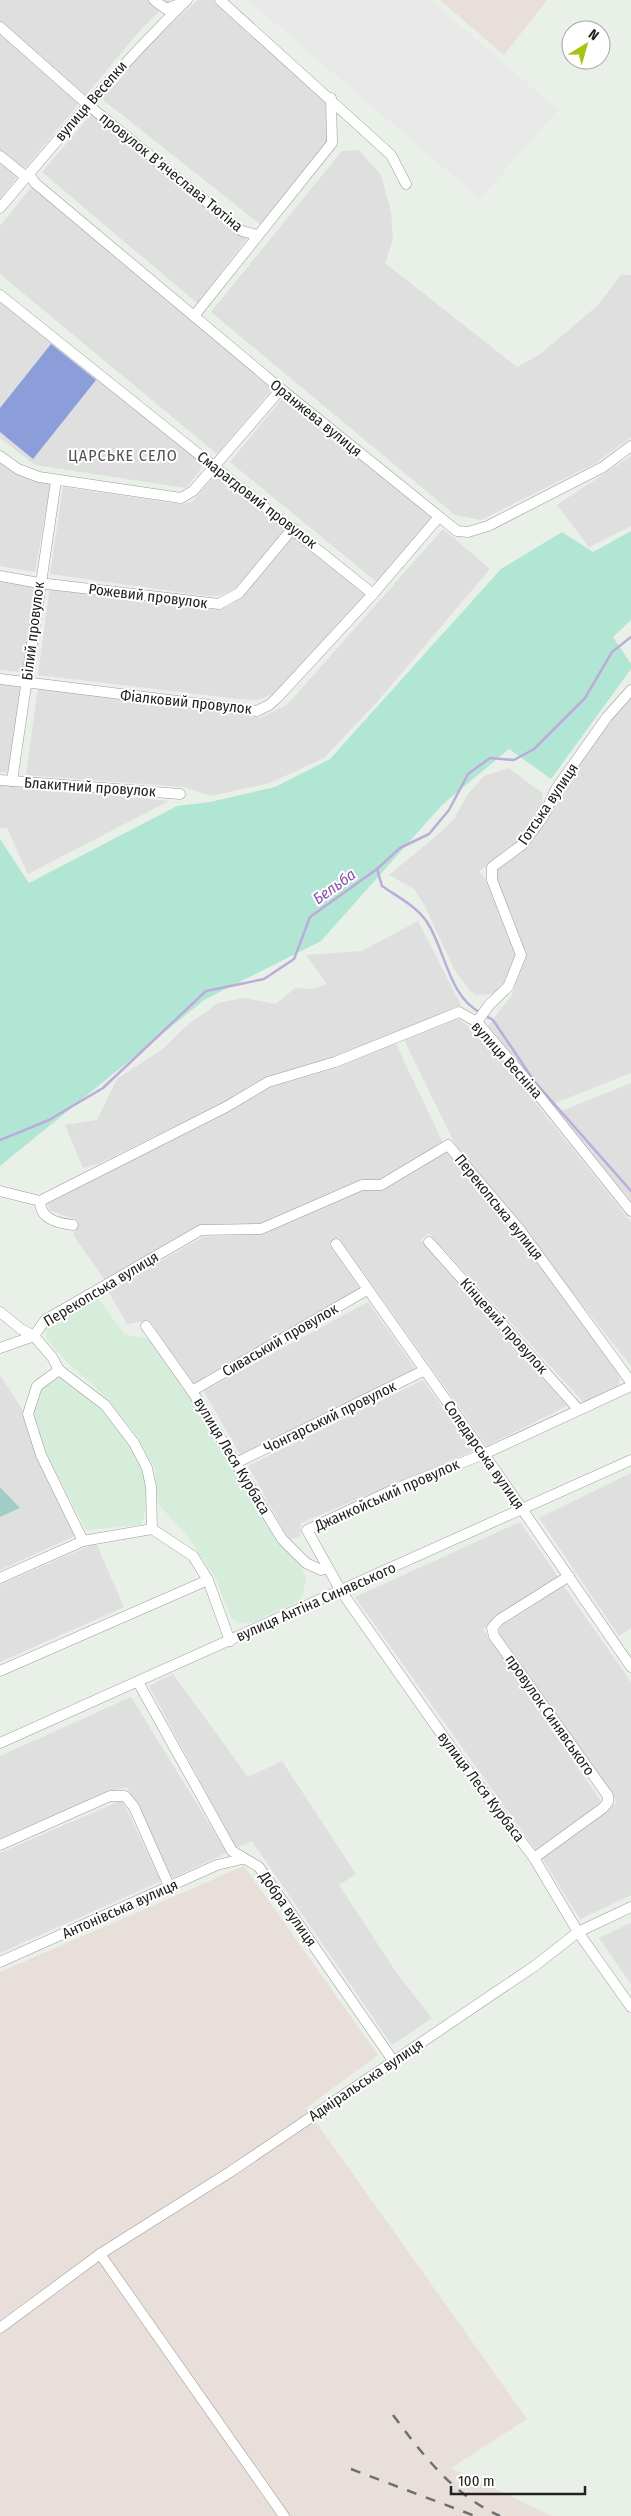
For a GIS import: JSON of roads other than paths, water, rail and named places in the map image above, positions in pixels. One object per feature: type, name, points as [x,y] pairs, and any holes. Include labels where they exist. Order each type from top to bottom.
[{"type":"street","points":[[154,0],[166,9],[187,0]]},
{"type":"street","name":"вулиця Веселки","points":[[0,208],[87,104],[137,49],[187,0]]},
{"type":"street","points":[[220,0],[331,98],[391,155],[406,184]]},
{"type":"street","name":"провулок Вʼячеслава Тютіна","points":[[0,27],[87,104],[242,231],[257,235]]},
{"type":"street","name":"провулок Вʼячеслава Тютіна","points":[[194,316],[332,142],[331,98]]},
{"type":"street","name":"Оранжева вулиця","points":[[0,156],[27,175],[281,389],[438,518],[457,531],[476,531],[603,467],[631,446]]},
{"type":"street","name":"Смарагдовий провулок","points":[[0,295],[373,594]]},
{"type":"street","points":[[0,456],[28,474],[56,481],[181,498],[193,491],[281,389]]},
{"type":"street","name":"Білий провулок","points":[[12,781],[27,683],[39,583],[56,481]]},
{"type":"street","name":"Фіалковий провулок","points":[[0,679],[257,711],[270,705],[277,698],[373,594],[438,518]]},
{"type":"street","name":"Рожевий провулок","points":[[0,576],[39,583],[219,604],[239,593],[293,528]]},
{"type":"street","name":"Готська вулиця","points":[[479,1019],[489,1005],[508,987],[521,955],[492,880],[492,867],[522,846],[543,817],[556,789],[607,717],[631,690]]},
{"type":"street","name":"Блакитний провулок","points":[[0,780],[180,794]]},
{"type":"street","name":"вулиця Весніна","points":[[40,1201],[226,1107],[268,1082],[335,1062],[458,1012],[479,1019],[631,1211]]},
{"type":"street","name":"Перекопська вулиця","points":[[34,1336],[45,1320],[201,1230],[261,1229],[362,1185],[381,1185],[448,1145],[520,1230],[631,1382]]},
{"type":"street","points":[[0,1191],[40,1201],[42,1213],[48,1218],[72,1225]]},
{"type":"street","name":"Кінцевий провулок","points":[[429,1242],[578,1410]]},
{"type":"street","name":"Соледарська вулиця","points":[[336,1244],[569,1576],[631,1668]]},
{"type":"street","name":"Сиваський провулок","points":[[192,1391],[367,1290]]},
{"type":"street","points":[[0,1312],[21,1329],[34,1336],[52,1357],[59,1370],[105,1405],[134,1443],[147,1468],[152,1529]]},
{"type":"street","name":"вулиця Леся Курбаса","points":[[146,1326],[192,1391],[282,1539],[306,1563],[321,1570],[328,1568]]},
{"type":"street","points":[[0,1348],[34,1336]]},
{"type":"street","points":[[59,1370],[37,1386],[28,1414],[41,1454],[83,1540]]},
{"type":"street","name":"Чонгарський провулок","points":[[236,1463],[425,1370]]},
{"type":"street","name":"Джанкойський провулок","points":[[307,1530],[395,1489],[484,1454],[631,1386]]},
{"type":"street","name":"вулиця Антіна Синявського","points":[[0,1743],[631,1460]]},
{"type":"street","points":[[0,1578],[83,1540],[152,1529],[193,1556],[208,1580],[230,1641]]},
{"type":"street","name":"вулиця Леся Курбаса","points":[[307,1530],[341,1591],[456,1756],[534,1858],[578,1932],[631,2007]]},
{"type":"street","name":"провулок Синявського","points":[[534,1858],[603,1808],[608,1802],[608,1796],[494,1636],[492,1628],[499,1620],[569,1576]]},
{"type":"street","points":[[0,1671],[208,1580]]},
{"type":"street","name":"Добра вулиця","points":[[138,1682],[232,1852],[259,1867],[394,2062]]},
{"type":"street","points":[[0,1845],[110,1796],[125,1796],[134,1807],[170,1888]]},
{"type":"street","name":"Антонівська вулиця","points":[[0,1962],[170,1888],[217,1865],[242,1859]]},
{"type":"street","name":"Адміральська вулиця","points":[[0,2328],[100,2254],[230,2172],[394,2062],[536,1965],[578,1932],[631,1907]]},
{"type":"street","points":[[100,2254],[284,2516]]},
{"type":"waterway","name":"Бельба","points":[[0,1140],[49,1120],[103,1088],[206,991],[264,979],[294,959],[310,917],[377,869],[400,848],[429,834],[449,810],[468,774],[490,758],[514,760],[534,749],[585,698],[612,652],[631,637]]},
{"type":"waterway","points":[[377,869],[382,886],[412,906],[423,916],[461,996],[481,1013]]},
{"type":"waterway","points":[[486,1016],[493,1020],[534,1081],[631,1191]]},
{"type":"railway","points":[[393,2415],[440,2473],[468,2497],[500,2516]]},
{"type":"railway","points":[[351,2469],[475,2516]]},
{"type":"district","name":"ЦАРСЬКЕ СЕЛО","points":[[123,455]]}]
